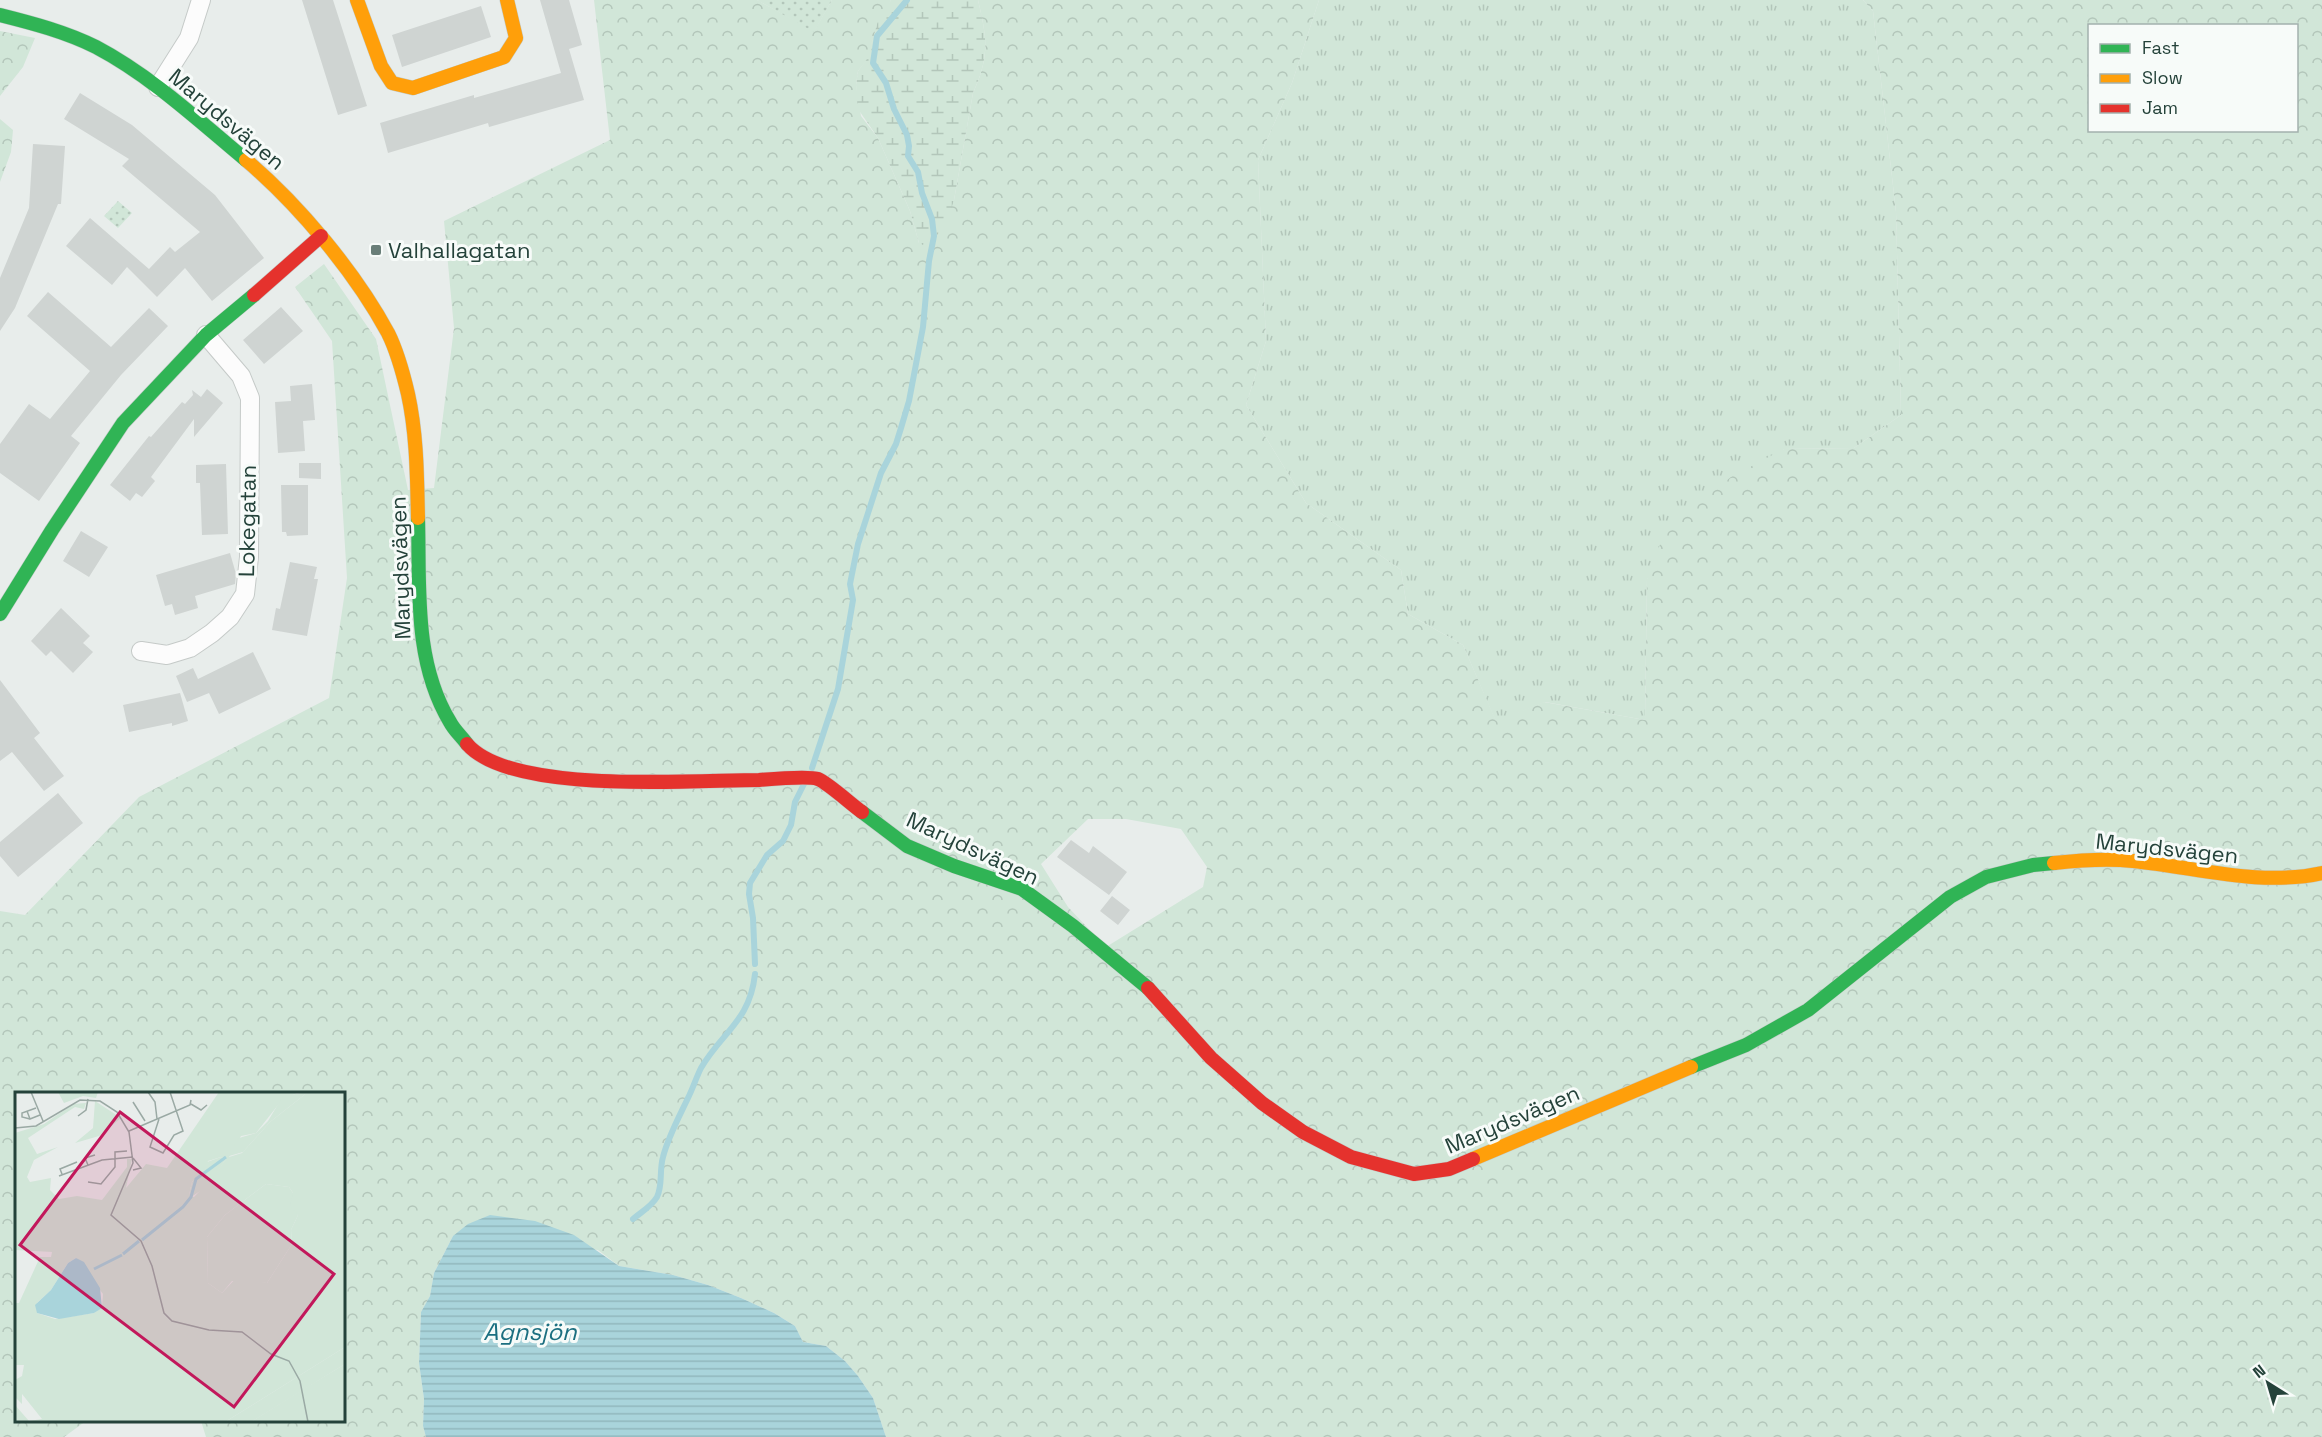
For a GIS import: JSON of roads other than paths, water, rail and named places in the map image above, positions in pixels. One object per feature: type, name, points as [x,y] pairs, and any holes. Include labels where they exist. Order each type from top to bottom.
[{"type":"street","points":[[158,87],[189,38],[201,0]]},
{"type":"street","points":[[357,0],[381,66],[392,83],[413,88],[504,57],[516,38],[507,0]]},
{"type":"street","name":"Marydsvägen","points":[[0,15],[95,47],[158,87],[261,172],[321,236],[389,335],[408,394],[417,455],[422,638],[434,688],[450,723],[473,750],[495,764],[534,775],[604,781],[818,779],[907,846],[954,866],[1022,889],[1073,926],[1149,989],[1211,1058],[1262,1103],[1303,1132],[1352,1156],[1414,1174],[1449,1170],[1614,1098],[1746,1045],[1808,1010],[1950,897],[1986,877],[2033,866],[2094,859],[2133,861],[2254,878],[2299,878],[2322,873]]},
{"type":"street","points":[[0,614],[123,423],[206,335],[275,278],[321,236]]},
{"type":"street","name":"Lokegatan","points":[[141,651],[167,655],[190,648],[231,617],[244,594],[249,557],[250,398],[241,376],[206,335]]},
{"type":"water","name":"Agnsjön","points":[[490,1215],[535,1221],[574,1235],[619,1266],[673,1275],[708,1285],[774,1313],[795,1326],[803,1342],[826,1346],[845,1361],[873,1398],[886,1437],[426,1437],[423,1426],[424,1399],[419,1363],[421,1312],[430,1296],[434,1273],[453,1236],[468,1224]]},
{"type":"waterway","points":[[812,768],[838,689],[853,600],[850,584],[858,544],[881,473],[896,444],[901,428],[909,401],[923,327],[929,261],[934,236],[932,219],[922,193],[918,172],[908,156],[907,135],[894,109],[886,83],[873,63],[877,36],[907,0]]},
{"type":"waterway","points":[[755,964],[750,883],[767,855],[783,841],[791,825],[795,802],[804,784]]},
{"type":"waterway","points":[[633,1219],[649,1207],[657,1197],[662,1162],[671,1135],[701,1068],[741,1015],[752,990],[755,974]]},
{"type":"place","name":"Valhallagatan","points":[[376,250]]}]
